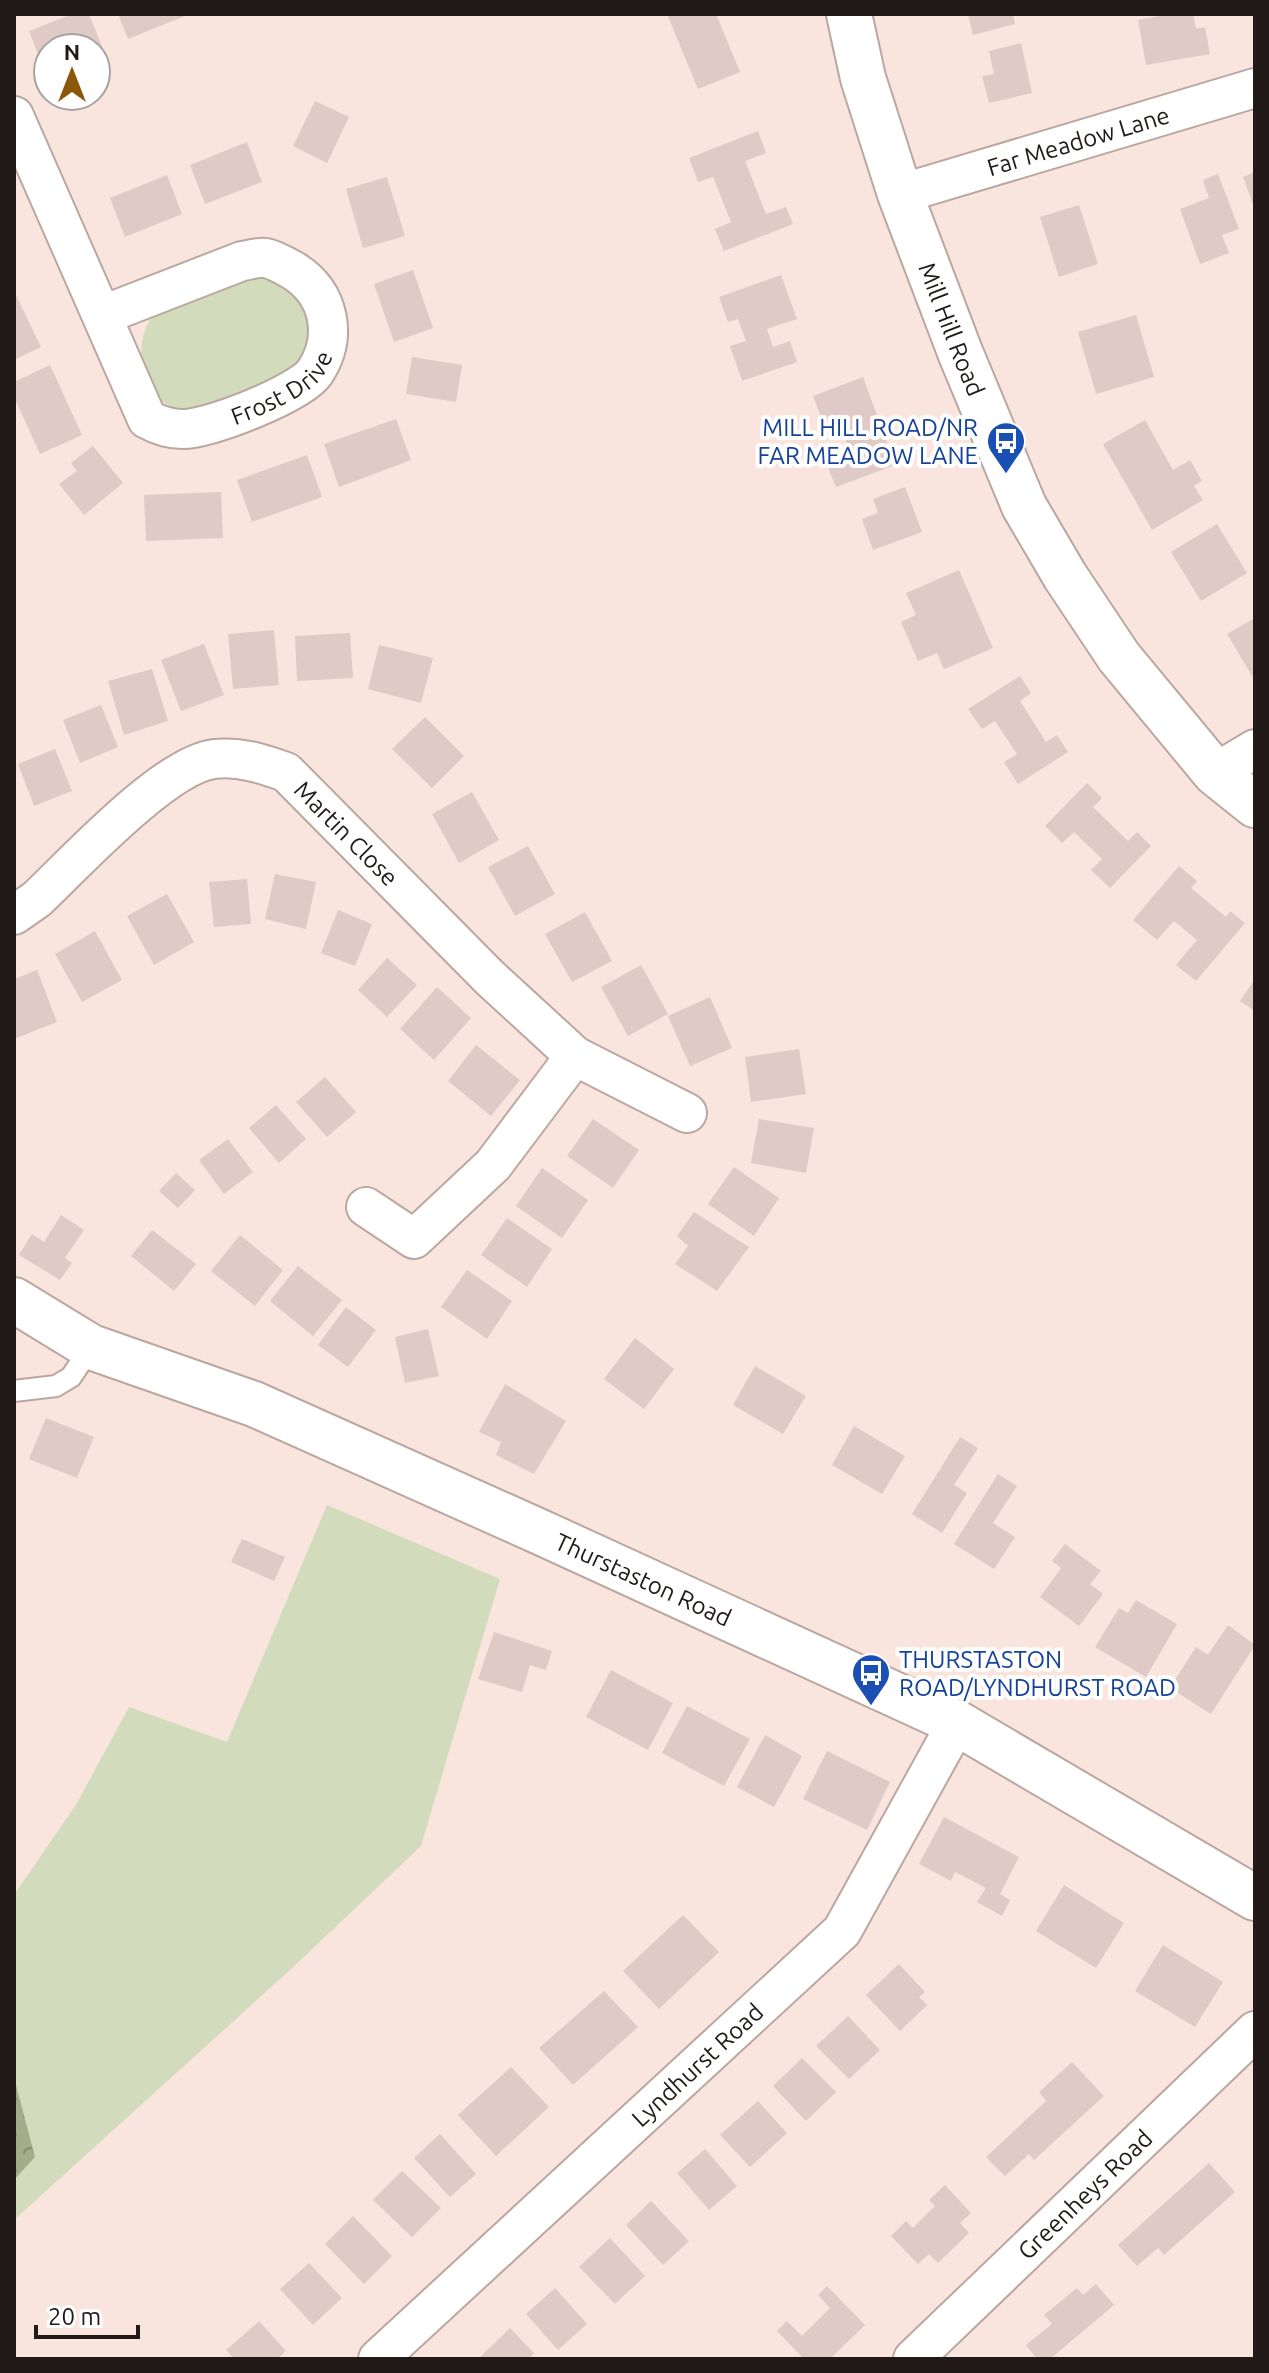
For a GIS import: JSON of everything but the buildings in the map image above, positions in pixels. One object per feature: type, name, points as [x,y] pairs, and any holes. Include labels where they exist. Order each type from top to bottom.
[{"type":"street","name":"Mill Hill Road","points":[[849,14],[863,78],[900,194],[960,352],[1024,506],[1065,576],[1119,657],[1215,773],[1255,805]]},
{"type":"street","name":"Far Meadow Lane","points":[[900,194],[1255,88]]},
{"type":"street","name":"Frost Drive","points":[[14,116],[147,419],[162,427],[183,430],[214,424],[290,392],[313,375],[325,352],[328,327],[324,302],[308,280],[266,258],[242,261],[103,315]]},
{"type":"street","points":[[1215,773],[1255,749]]},
{"type":"street","name":"Martin Close","points":[[14,915],[37,899],[161,783],[212,759],[251,760],[286,772],[490,978],[575,1056],[687,1113]]},
{"type":"street","points":[[366,1207],[414,1239],[493,1165],[575,1056]]},
{"type":"street","name":"Thurstaston Road","points":[[14,1300],[91,1347],[254,1404],[957,1723],[1255,1898]]},
{"type":"street","name":"Lyndhurst Road","points":[[378,2359],[842,1931],[957,1723]]},
{"type":"street","name":"Greenheys Road","points":[[913,2359],[1255,2031]]},
{"type":"lane","points":[[14,1391],[56,1386],[71,1377],[91,1347]]},
{"type":"green space","points":[[242,276],[273,276],[310,304],[313,343],[291,374],[267,387],[191,411],[168,406],[148,382],[143,366],[141,349],[151,319],[170,304]]},
{"type":"green space","points":[[327,1505],[500,1579],[421,1846],[290,1970],[14,2220],[14,2180],[35,2157],[14,2077],[14,1895],[77,1803],[129,1707],[227,1742]]},
{"type":"green space","points":[[14,2077],[35,2157],[14,2180]]},
{"type":"place","name":"MILL HILL ROAD/NR FAR MEADOW LANE","points":[[1006,475]]},
{"type":"place","name":"THURSTASTON ROAD/LYNDHURST ROAD","points":[[871,1707]]}]
